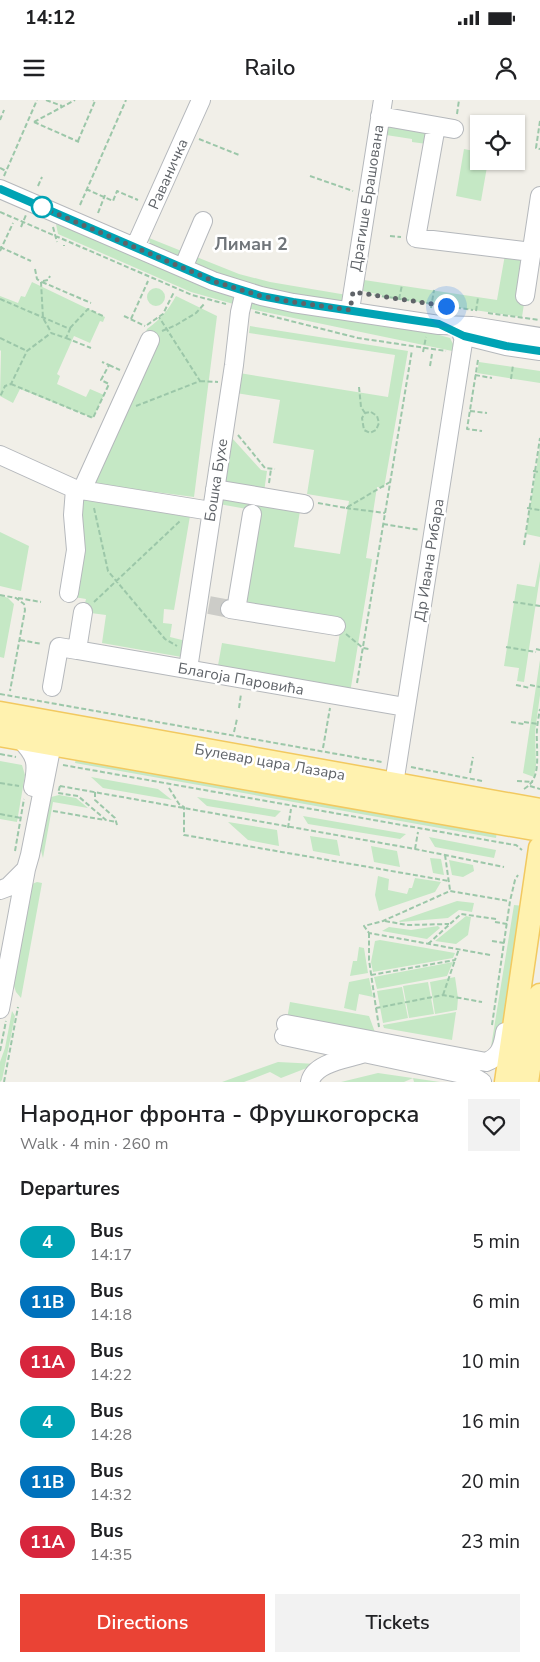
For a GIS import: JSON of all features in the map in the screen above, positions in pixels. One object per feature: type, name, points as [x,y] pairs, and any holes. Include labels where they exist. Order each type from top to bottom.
[{"type":"main road","name":"Булевар цара Лазара","points":[[0,713],[15,730],[45,756],[540,830]]},
{"type":"main road","name":"Булевар цара Лазара","points":[[15,730],[395,774],[540,810]]},
{"type":"main road","points":[[506,1082],[520,984],[532,852]]},
{"type":"main road","points":[[527,1082],[540,995]]},
{"type":"street","name":"Раваничка","points":[[135,247],[201,100]]},
{"type":"street","name":"Драгише Брашована","points":[[350,310],[381,108],[436,126],[455,124]]},
{"type":"street","points":[[436,126],[416,238],[532,252]]},
{"type":"street","points":[[2,183],[135,247],[213,281],[245,291],[293,302],[540,337]]},
{"type":"street","points":[[525,296],[540,196]]},
{"type":"street","points":[[183,268],[204,221]]},
{"type":"street","name":"Бошка Бухе","points":[[188,669],[191,649],[203,604],[211,511],[239,316],[245,291]]},
{"type":"street","points":[[439,324],[468,350],[506,346],[540,351]]},
{"type":"street","points":[[70,593],[76,550],[73,515],[79,490],[120,406],[147,333]]},
{"type":"street","name":"Др Ивана Рибара","points":[[395,774],[405,707],[468,350]]},
{"type":"street","points":[[0,455],[79,490],[211,511]]},
{"type":"street","points":[[215,489],[304,504]]},
{"type":"street","points":[[252,514],[233,609],[336,626]]},
{"type":"street","points":[[52,687],[59,647],[77,650],[83,612]]},
{"type":"street","name":"Благоја Паровића","points":[[77,650],[405,707]]},
{"type":"street","points":[[6,1006],[23,860],[45,756]]},
{"type":"street","points":[[0,890],[8,887],[23,860]]},
{"type":"street","points":[[482,1082],[472,1076],[363,1054],[285,1030],[384,1042],[486,1062],[493,1060],[498,1055],[504,1042],[511,998],[520,984]]},
{"type":"street","points":[[310,1082],[316,1071],[363,1054],[384,1042]]},
{"type":"path","points":[[2,183],[37,100]]},
{"type":"path","points":[[46,100],[62,106]]},
{"type":"path","points":[[75,100],[34,122],[78,141],[96,101],[93,100]]},
{"type":"path","points":[[80,205],[126,100]]},
{"type":"path","points":[[455,124],[459,100]]},
{"type":"path","points":[[0,120],[4,110]]},
{"type":"path","points":[[540,121],[536,148],[540,149]]},
{"type":"path","points":[[186,133],[239,154]]},
{"type":"path","points":[[97,150],[103,152]]},
{"type":"path","points":[[0,168],[6,171]]},
{"type":"path","points":[[310,176],[354,192]]},
{"type":"path","points":[[38,186],[42,177]]},
{"type":"path","points":[[86,189],[112,201],[117,191],[138,200]]},
{"type":"path","points":[[98,213],[104,196]]},
{"type":"path","points":[[0,212],[192,295],[227,304]]},
{"type":"path","points":[[21,227],[27,214]]},
{"type":"path","points":[[13,223],[0,249],[30,261]]},
{"type":"path","points":[[35,269],[37,278],[41,282],[91,303]]},
{"type":"path","points":[[41,282],[48,280],[50,276]]},
{"type":"path","points":[[131,320],[148,281]]},
{"type":"path","points":[[41,282],[43,318],[51,333],[92,348]]},
{"type":"path","points":[[400,299],[402,285]]},
{"type":"path","points":[[147,333],[168,307],[174,292]]},
{"type":"path","points":[[353,292],[476,311],[478,298]]},
{"type":"path","points":[[0,299],[70,329]]},
{"type":"path","points":[[147,333],[176,325],[196,313],[205,303]]},
{"type":"path","points":[[66,338],[70,329],[88,309],[105,317]]},
{"type":"path","points":[[251,311],[358,338],[468,350],[475,375],[467,429],[482,431]]},
{"type":"path","points":[[485,312],[540,320]]},
{"type":"path","points":[[120,406],[133,407],[200,381],[159,317]]},
{"type":"path","points":[[11,384],[27,351],[51,333]]},
{"type":"path","points":[[0,338],[27,351]]},
{"type":"path","points":[[355,699],[412,350]]},
{"type":"path","points":[[430,366],[432,354]]},
{"type":"path","points":[[0,384],[5,386],[11,384],[93,418],[109,384],[101,380],[108,364],[102,362]]},
{"type":"path","points":[[511,379],[513,365]]},
{"type":"path","points":[[475,375],[492,378]]},
{"type":"path","points":[[0,397],[5,386]]},
{"type":"path","points":[[359,387],[361,407],[365,413]]},
{"type":"path","points":[[406,387],[412,388]]},
{"type":"path","points":[[470,411],[487,413]]},
{"type":"path","points":[[371,412],[378,416],[379,424],[376,430],[370,433],[364,430],[362,423],[365,413],[371,412]]},
{"type":"path","points":[[236,433],[265,468],[273,469],[268,486]]},
{"type":"path","points":[[524,545],[539,441]]},
{"type":"path","points":[[392,467],[399,468]]},
{"type":"path","points":[[534,472],[540,472]]},
{"type":"path","points":[[94,507],[108,571],[165,640],[176,646],[191,649]]},
{"type":"path","points":[[346,508],[385,513]]},
{"type":"path","points":[[528,508],[540,510]]},
{"type":"path","points":[[83,612],[183,519]]},
{"type":"path","points":[[383,524],[422,531]]},
{"type":"path","points":[[375,576],[380,577]]},
{"type":"path","points":[[0,595],[41,602]]},
{"type":"path","points":[[10,691],[25,610],[24,604],[16,598]]},
{"type":"path","points":[[513,602],[540,606]]},
{"type":"path","points":[[336,626],[363,648],[368,649]]},
{"type":"path","points":[[20,640],[42,644]]},
{"type":"path","points":[[506,647],[540,650]]},
{"type":"path","points":[[516,685],[540,687]]},
{"type":"path","points":[[239,708],[242,689]]},
{"type":"path","points":[[0,694],[395,774],[485,782]]},
{"type":"path","points":[[518,792],[530,786],[538,772],[536,742],[540,710]]},
{"type":"path","points":[[234,732],[237,719]]},
{"type":"path","points":[[511,722],[538,724]]},
{"type":"path","points":[[0,754],[45,756],[509,844],[532,852]]},
{"type":"path","points":[[470,773],[473,757]]},
{"type":"path","points":[[517,781],[533,782]]},
{"type":"path","points":[[0,782],[27,788]]},
{"type":"path","points":[[60,786],[184,807],[288,828],[415,849],[504,867]]},
{"type":"path","points":[[530,786],[540,789]]},
{"type":"path","points":[[169,788],[179,804],[184,807]]},
{"type":"path","points":[[51,819],[53,810],[116,823],[115,818],[94,800],[95,792]]},
{"type":"path","points":[[58,793],[78,796],[106,820]]},
{"type":"path","points":[[23,860],[21,818],[25,795]]},
{"type":"path","points":[[184,807],[184,835],[449,881]]},
{"type":"path","points":[[288,828],[291,810]]},
{"type":"path","points":[[0,814],[21,818]]},
{"type":"path","points":[[415,849],[418,832]]},
{"type":"path","points":[[445,855],[450,891]]},
{"type":"path","points":[[492,1025],[510,902],[515,880],[522,870]]},
{"type":"path","points":[[482,1002],[443,995],[376,1008],[369,960],[369,933],[364,926],[383,921],[450,891],[510,902]]},
{"type":"path","points":[[428,944],[461,914],[507,924]]},
{"type":"path","points":[[383,921],[407,926],[449,924]]},
{"type":"path","points":[[369,933],[490,954]]},
{"type":"path","points":[[492,941],[504,942]]},
{"type":"path","points":[[443,995],[459,949]]},
{"type":"path","points":[[371,975],[456,960]]},
{"type":"path","points":[[0,1051],[8,1011],[6,1006]]},
{"type":"path","points":[[4,1082],[6,1006]]},
{"type":"green space","points":[[388,124],[429,132],[427,144],[412,142],[412,139],[386,135]]},
{"type":"green space","points":[[464,149],[470,150],[470,170],[486,170],[481,201],[456,196]]},
{"type":"green space","points":[[56,224],[91,235],[232,293],[237,305],[191,292],[58,234]]},
{"type":"green space","points":[[149,238],[239,274],[270,282],[347,295],[345,304],[280,294],[221,277],[150,245]]},
{"type":"green space","points":[[506,249],[532,252],[522,317],[399,299],[363,291],[364,280],[497,300]]},
{"type":"green space","points":[[32,282],[105,317],[103,322],[100,321],[90,343],[74,336],[57,374],[60,376],[57,384],[86,397],[90,389],[104,395],[93,418],[20,389],[13,403],[0,396],[0,296],[18,303],[21,296],[25,297]]},
{"type":"green space","points":[[152,288],[160,288],[165,293],[163,304],[152,306],[147,301],[147,293]]},
{"type":"green space","points":[[176,296],[217,316],[194,497],[94,484],[147,329],[164,314]]},
{"type":"green space","points":[[255,302],[418,329],[450,338],[457,352],[246,308]]},
{"type":"green space","points":[[250,326],[408,351],[384,488],[377,487],[366,558],[372,559],[350,693],[217,671],[222,643],[335,662],[342,620],[243,604],[258,511],[219,504],[221,492],[301,505],[294,547],[340,554],[349,501],[307,494],[314,450],[273,443],[280,400],[230,392],[233,372],[388,397],[395,355],[249,333]]},
{"type":"green space","points":[[479,362],[540,371],[540,383],[477,373]]},
{"type":"green space","points":[[232,438],[261,470],[267,471],[264,492],[225,485]]},
{"type":"green space","points":[[540,446],[540,537],[526,534]]},
{"type":"green space","points":[[82,498],[190,516],[174,610],[164,609],[163,623],[172,624],[170,637],[190,642],[187,658],[102,643],[106,615],[83,612],[86,599],[74,597]]},
{"type":"green space","points":[[0,532],[29,546],[21,591],[0,586]]},
{"type":"green space","points":[[540,561],[540,576],[524,682],[517,681],[519,668],[504,666],[517,584],[535,587]]},
{"type":"green space","points":[[0,595],[8,598],[14,604],[4,658],[0,657]]},
{"type":"green space","points":[[540,660],[540,695],[535,732],[536,765],[534,777],[523,773]]},
{"type":"green space","points":[[76,758],[497,832],[496,838],[75,763]]},
{"type":"green space","points":[[0,761],[22,765],[25,775],[17,822],[0,819]]},
{"type":"green space","points":[[91,777],[158,789],[172,800],[103,788]]},
{"type":"green space","points":[[59,795],[76,798],[88,808],[53,802],[43,858],[39,843],[47,798]]},
{"type":"green space","points":[[197,797],[281,811],[275,817],[207,806]]},
{"type":"green space","points":[[303,816],[406,834],[400,839],[308,824]]},
{"type":"green space","points":[[228,822],[277,830],[279,846],[248,840]]},
{"type":"green space","points":[[310,836],[337,840],[340,856],[313,851]]},
{"type":"green space","points":[[429,837],[496,850],[494,858],[435,847]]},
{"type":"green space","points":[[371,846],[397,851],[400,867],[374,862]]},
{"type":"green space","points":[[430,858],[441,859],[444,875],[433,873]]},
{"type":"green space","points":[[449,860],[473,865],[474,871],[463,877],[452,875]]},
{"type":"green space","points":[[378,876],[389,879],[388,890],[407,894],[409,888],[412,888],[415,878],[441,882],[435,892],[379,911],[375,895]]},
{"type":"green space","points":[[42,883],[21,998],[16,992],[13,983],[32,884]]},
{"type":"green space","points":[[457,901],[474,903],[472,912],[459,910],[448,918],[399,921]]},
{"type":"green space","points":[[514,905],[524,906],[499,1041],[489,1059]]},
{"type":"green space","points":[[466,916],[471,917],[468,935],[456,944],[435,941]]},
{"type":"green space","points":[[438,926],[440,928],[427,939],[382,931],[389,927],[411,930]]},
{"type":"green space","points":[[380,940],[455,953],[453,958],[373,972],[371,962],[375,941]]},
{"type":"green space","points":[[359,947],[364,948],[368,973],[350,976],[353,961],[357,961]]},
{"type":"green space","points":[[453,962],[447,976],[377,989],[374,977]]},
{"type":"green space","points":[[455,977],[458,998],[457,1010],[435,1014],[430,982]]},
{"type":"green space","points":[[369,978],[373,997],[359,994],[356,1011],[344,1008],[349,982]]},
{"type":"green space","points":[[428,982],[434,1014],[409,1018],[403,986]]},
{"type":"green space","points":[[402,987],[408,1018],[383,1023],[377,991]]},
{"type":"green space","points":[[290,1002],[369,1016],[376,1035],[287,1019]]},
{"type":"green space","points":[[12,1011],[15,1016],[2,1080],[0,1082],[0,1062],[5,1048]]},
{"type":"green space","points":[[456,1012],[452,1040],[384,1028],[383,1025]]},
{"type":"green space","points":[[278,1062],[317,1064],[281,1078],[270,1072],[244,1082],[222,1082]]},
{"type":"green space","points":[[378,1073],[413,1078],[404,1082],[341,1082]]},
{"type":"green space","points":[[413,1078],[440,1082],[414,1082]]},
{"type":"tunnel","points":[[209,605],[230,609]]},
{"type":"bus line","name":"4","points":[[0,189],[213,281],[261,296],[439,324],[464,336],[506,346],[540,351]]},
{"type":"district","name":"Лиман 2","points":[[251,244]]},
{"type":"route","points":[[42,207],[34,204],[213,281],[261,296],[350,310],[353,292],[446,306]]}]
